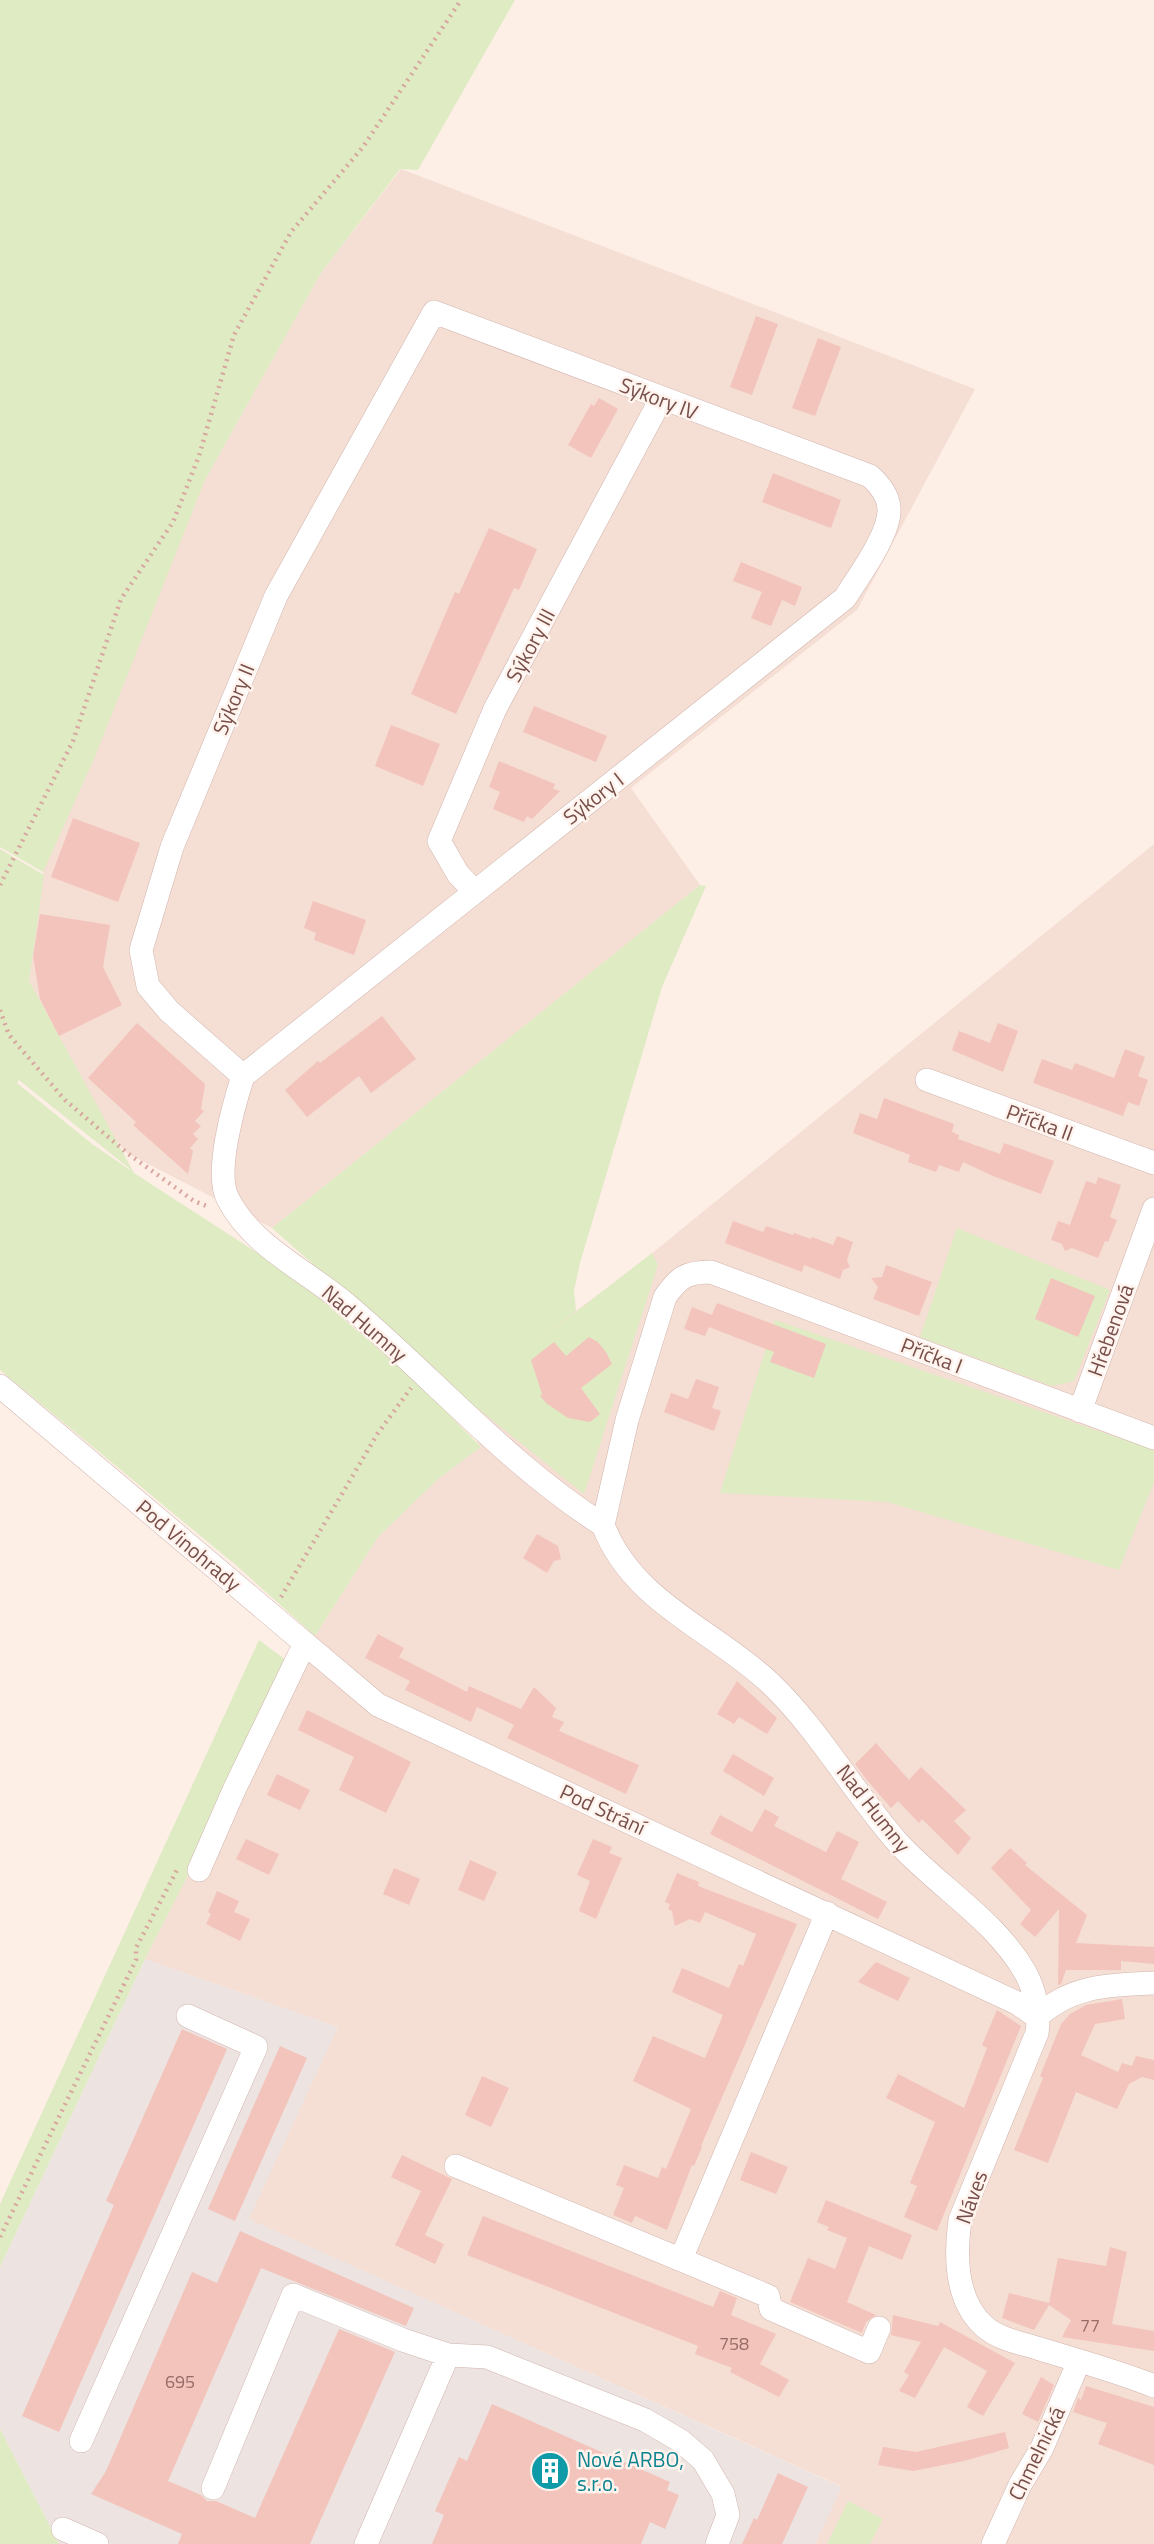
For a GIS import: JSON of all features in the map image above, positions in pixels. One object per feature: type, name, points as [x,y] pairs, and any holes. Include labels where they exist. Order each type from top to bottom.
[{"type":"street","name":"Sýkory IV","points":[[434,312],[870,476],[881,486]]},
{"type":"street","name":"Sýkory II","points":[[243,1076],[169,1011],[148,986],[141,950],[172,848],[276,596],[434,312]]},
{"type":"street","name":"Sýkory III","points":[[475,892],[458,874],[439,841],[495,709],[661,399]]},
{"type":"street","name":"Sýkory I","points":[[243,1076],[845,598],[885,530],[889,508],[881,486]]},
{"type":"street","name":"Nad Humny","points":[[243,1076],[231,1114],[222,1182],[227,1198],[241,1219],[262,1242],[346,1304],[494,1440],[564,1500],[603,1525],[623,1560],[647,1590],[693,1627],[744,1661],[769,1683],[806,1721],[875,1816],[901,1846],[994,1933],[1024,1970],[1035,2000],[1037,2017]]},
{"type":"street","name":"Příčka II","points":[[926,1080],[1154,1163]]},
{"type":"street","name":"Hřebenová","points":[[1080,1411],[1154,1209]]},
{"type":"street","name":"Příčka I","points":[[603,1525],[627,1420],[665,1297],[675,1283],[692,1272],[711,1272],[1154,1438]]},
{"type":"street","name":"Pod Vinohrady","points":[[0,1386],[378,1705]]},
{"type":"street","points":[[188,1870],[304,1643]]},
{"type":"street","name":"Pod Strání","points":[[378,1705],[827,1913],[1017,2003],[1037,2017]]},
{"type":"street","points":[[681,2259],[827,1913]]},
{"type":"street","points":[[1037,2017],[1051,2003],[1066,1995],[1106,1985],[1154,1983]]},
{"type":"street","points":[[81,2441],[256,2047],[188,2016]]},
{"type":"street","name":"Náves","points":[[1037,2017],[1037,2033],[960,2220],[957,2245],[960,2283],[975,2316],[985,2327],[1001,2337],[1130,2376],[1154,2386]]},
{"type":"street","points":[[456,2166],[768,2295],[772,2309],[869,2352],[879,2328]]},
{"type":"street","points":[[213,2488],[293,2295],[403,2340],[448,2355],[487,2357],[645,2420],[681,2441],[703,2460],[723,2494],[728,2515],[717,2544]]},
{"type":"street","points":[[366,2544],[448,2355]]},
{"type":"street","name":"Chmelnická","points":[[993,2544],[1020,2485],[1042,2448],[1079,2361]]},
{"type":"street","points":[[63,2529],[97,2544]]},
{"type":"path","points":[[0,885],[73,741],[121,599],[173,522],[199,456],[234,335],[292,232],[363,147],[461,0]]},
{"type":"path","points":[[0,1010],[9,1035],[65,1100],[128,1153],[194,1201],[241,1219]]},
{"type":"path","points":[[270,1614],[378,1433],[403,1398],[425,1376]]},
{"type":"path","points":[[0,2237],[136,1960],[136,1948],[188,1870]]},
{"type":"shaded area","points":[[401,169],[975,389],[857,610],[631,788],[700,885],[272,1228],[127,1153],[44,1055],[29,981],[43,872],[205,480],[321,273]]},
{"type":"shaded area","points":[[1154,844],[1154,2544],[815,2544],[841,2486],[248,2219],[338,2027],[145,1959],[289,1677],[378,1537],[438,1479],[480,1447],[457,1400],[639,1264]]},
{"type":"shaded area","points":[[145,1959],[338,2027],[249,2219],[842,2487],[815,2544],[59,2544],[0,2429],[0,2267]]},
{"type":"green space","points":[[0,0],[515,0],[418,170],[400,169],[321,273],[205,480],[94,759],[43,872],[0,847]]},
{"type":"green space","points":[[0,849],[44,875],[29,981],[134,1173],[293,1276],[413,1378],[481,1447],[438,1479],[378,1537],[315,1636],[237,1566],[0,1370]],"holes":[[[19,1080],[130,1169],[92,1144],[17,1083]]]},
{"type":"green space","points":[[700,885],[706,886],[662,987],[580,1263],[574,1291],[576,1311],[523,1353],[652,1253],[658,1265],[584,1494],[466,1399],[272,1228]]},
{"type":"green space","points":[[957,1228],[1110,1290],[1074,1381],[1052,1386],[920,1337]]},
{"type":"green space","points":[[775,1320],[1154,1450],[1154,1482],[1119,1570],[887,1502],[720,1493]]},
{"type":"green space","points":[[259,1640],[295,1667],[145,1959],[0,2267],[0,2204]]},
{"type":"green space","points":[[0,2429],[59,2544],[0,2544]]},
{"type":"green space","points":[[848,2501],[883,2519],[870,2544],[827,2544]]},
{"type":"building","points":[[756,316],[778,324],[752,395],[730,387]]},
{"type":"building","points":[[818,338],[841,347],[815,416],[792,408]]},
{"type":"building","points":[[599,398],[618,409],[591,458],[568,445],[591,404],[594,406]]},
{"type":"building","points":[[773,473],[841,500],[831,528],[762,502]]},
{"type":"building","points":[[489,528],[537,549],[519,590],[514,588],[456,714],[411,694],[455,592],[459,594]]},
{"type":"building","points":[[741,562],[802,587],[795,606],[782,600],[771,626],[751,618],[762,592],[733,581]]},
{"type":"building","points":[[534,706],[607,736],[596,762],[523,732]]},
{"type":"building","points":[[391,725],[440,744],[423,786],[375,766]]},
{"type":"building","points":[[499,761],[555,784],[553,789],[560,791],[532,819],[527,816],[524,822],[493,809],[500,792],[489,787]]},
{"type":"building","points":[[73,818],[140,843],[118,902],[51,877]]},
{"type":"building","points":[[313,901],[366,920],[354,955],[314,940],[316,933],[304,928]]},
{"type":"building","points":[[40,914],[110,925],[103,967],[122,1005],[59,1036],[40,999],[33,956]]},
{"type":"building","points":[[382,1016],[416,1059],[371,1093],[359,1076],[307,1117],[285,1090],[318,1061],[320,1063]]},
{"type":"building","points":[[137,1023],[205,1084],[201,1109],[204,1111],[195,1121],[201,1126],[193,1134],[198,1139],[190,1148],[193,1151],[188,1174],[133,1125],[136,1122],[88,1078]]},
{"type":"building","points":[[998,1023],[1018,1031],[1003,1072],[952,1050],[959,1031],[990,1043]]},
{"type":"building","points":[[1125,1049],[1145,1057],[1138,1076],[1148,1080],[1139,1106],[1128,1102],[1123,1116],[1033,1083],[1042,1059],[1072,1070],[1075,1063],[1114,1078]]},
{"type":"building","points":[[884,1098],[954,1124],[952,1132],[959,1135],[958,1139],[1000,1154],[1004,1143],[1054,1161],[1041,1194],[963,1162],[959,1172],[939,1165],[936,1172],[908,1162],[910,1155],[853,1133],[860,1113],[877,1119]]},
{"type":"building","points":[[1098,1177],[1121,1185],[1110,1217],[1117,1220],[1108,1242],[1105,1241],[1098,1258],[1072,1248],[1065,1251],[1062,1244],[1051,1240],[1058,1221],[1070,1225],[1086,1181],[1096,1184]]},
{"type":"building","points":[[733,1221],[763,1232],[766,1226],[833,1245],[837,1236],[853,1242],[847,1260],[850,1267],[843,1270],[840,1279],[804,1265],[802,1272],[725,1243]]},
{"type":"building","points":[[886,1265],[932,1282],[919,1316],[873,1299],[878,1287],[871,1278],[882,1277]]},
{"type":"building","points":[[1051,1278],[1095,1296],[1078,1337],[1035,1319]]},
{"type":"building","points":[[717,1303],[826,1344],[814,1378],[770,1362],[774,1352],[709,1327],[705,1336],[684,1329],[692,1307],[712,1315]]},
{"type":"building","points":[[589,1337],[598,1342],[612,1364],[581,1388],[600,1414],[590,1422],[568,1418],[546,1403],[540,1396],[542,1394],[531,1360],[554,1342],[566,1356]]},
{"type":"building","points":[[696,1379],[719,1387],[712,1408],[721,1411],[714,1431],[664,1412],[671,1393],[688,1399]]},
{"type":"building","points":[[537,1534],[558,1546],[561,1559],[554,1561],[547,1573],[523,1558]]},
{"type":"building","points":[[378,1634],[404,1648],[399,1657],[467,1692],[469,1686],[521,1709],[534,1687],[556,1708],[552,1717],[564,1722],[559,1731],[639,1765],[626,1794],[507,1738],[514,1725],[477,1707],[471,1722],[405,1690],[410,1681],[365,1658]]},
{"type":"building","points":[[737,1681],[777,1718],[767,1734],[739,1717],[734,1724],[717,1714]]},
{"type":"building","points":[[307,1710],[411,1762],[386,1813],[339,1790],[354,1757],[298,1730]]},
{"type":"building","points":[[876,1743],[909,1780],[921,1767],[966,1810],[954,1821],[971,1838],[958,1855],[922,1819],[919,1823],[898,1801],[891,1808],[855,1764]]},
{"type":"building","points":[[733,1754],[774,1778],[764,1796],[723,1771]]},
{"type":"building","points":[[277,1774],[310,1790],[300,1810],[267,1795]]},
{"type":"building","points":[[765,1809],[779,1817],[774,1826],[826,1852],[837,1831],[859,1842],[841,1879],[887,1902],[878,1919],[710,1834],[720,1815],[752,1832]]},
{"type":"building","points":[[246,1839],[279,1854],[269,1875],[236,1859]]},
{"type":"building","points":[[593,1839],[612,1847],[609,1853],[622,1858],[596,1919],[579,1911],[590,1881],[577,1875]]},
{"type":"building","points":[[1010,1848],[1027,1863],[1025,1865],[1087,1915],[1076,1943],[1154,1947],[1154,1964],[1121,1961],[1121,1970],[1066,1970],[1061,1984],[1058,1985],[1059,1909],[1035,1937],[1020,1924],[1031,1910],[991,1868]]},
{"type":"building","points":[[470,1860],[497,1872],[484,1901],[458,1890]]},
{"type":"building","points":[[394,1868],[420,1879],[409,1905],[383,1894]]},
{"type":"building","points":[[677,1873],[699,1882],[698,1886],[797,1924],[694,2166],[692,2165],[667,2230],[635,2216],[632,2223],[613,2215],[624,2188],[616,2185],[624,2165],[658,2178],[662,2167],[666,2169],[691,2109],[633,2081],[653,2036],[705,2058],[723,2015],[672,1992],[682,1968],[729,1988],[739,1964],[743,1966],[756,1934],[705,1912],[700,1923],[690,1919],[675,1926],[672,1911],[668,1909],[670,1904],[665,1902]]},
{"type":"building","points":[[217,1891],[239,1901],[234,1912],[250,1919],[240,1941],[206,1924]]},
{"type":"building","points":[[876,1962],[910,1978],[898,2001],[858,1982]]},
{"type":"building","points":[[1122,1999],[1125,2019],[1095,2024],[1081,2055],[1118,2072],[1122,2063],[1132,2066],[1136,2056],[1154,2060],[1154,2080],[1142,2077],[1129,2084],[1117,2109],[1076,2092],[1048,2163],[1014,2150],[1061,2024],[1070,2014],[1086,2005]]},
{"type":"building","points":[[997,2010],[1021,2026],[937,2231],[904,2217],[917,2186],[910,2183],[935,2122],[886,2098],[898,2074],[964,2108],[987,2048],[982,2045]]},
{"type":"building","points":[[182,2029],[227,2049],[59,2432],[22,2416],[114,2205],[106,2201]]},
{"type":"building","points":[[280,2046],[307,2058],[235,2221],[208,2209]]},
{"type":"building","points":[[482,2076],[509,2088],[491,2127],[465,2115]]},
{"type":"building","points":[[751,2152],[788,2167],[776,2194],[740,2180]]},
{"type":"building","points":[[402,2155],[452,2179],[425,2235],[444,2244],[435,2264],[395,2245],[421,2191],[391,2177]]},
{"type":"building","points":[[826,2200],[912,2235],[902,2260],[869,2246],[847,2302],[876,2315],[866,2322],[862,2333],[790,2302],[808,2258],[835,2269],[847,2238],[827,2230],[829,2227],[817,2222]]},
{"type":"building","points":[[483,2216],[713,2307],[720,2291],[737,2298],[731,2315],[776,2334],[760,2364],[789,2380],[779,2397],[730,2372],[732,2368],[695,2354],[698,2346],[467,2255]]},
{"type":"building","points":[[240,2231],[414,2308],[406,2326],[261,2268],[168,2481],[201,2495],[207,2501],[216,2501],[255,2518],[339,2329],[395,2352],[310,2544],[178,2544],[182,2534],[91,2494],[106,2471],[192,2272],[217,2283]]},
{"type":"building","points":[[1110,2247],[1127,2252],[1112,2324],[1154,2331],[1154,2351],[1062,2337],[1071,2320],[1049,2305],[1034,2330],[1002,2318],[1009,2293],[1049,2303],[1058,2258],[1106,2266]]},
{"type":"building","points":[[893,2315],[938,2326],[940,2322],[1015,2363],[983,2416],[967,2407],[987,2371],[944,2347],[915,2398],[899,2391],[909,2375],[904,2372],[921,2342],[891,2335]]},
{"type":"building","points":[[1041,2377],[1054,2385],[1038,2422],[1022,2414]]},
{"type":"building","points":[[1086,2386],[1154,2407],[1154,2465],[1098,2444],[1107,2423],[1073,2412]]},
{"type":"building","name":"Nové ARBO, s.r.o.","points":[[492,2404],[670,2482],[667,2490],[679,2495],[665,2529],[650,2522],[641,2544],[432,2544],[444,2515],[435,2511],[459,2457],[467,2461]]},
{"type":"building","points":[[1005,2432],[1009,2448],[964,2461],[913,2471],[878,2465],[883,2447],[916,2452]]},
{"type":"building","points":[[778,2473],[808,2487],[782,2544],[742,2544],[754,2518],[757,2520]]},
{"type":"place","name":"Nové ARBO, s.r.o.","points":[[550,2471]]}]
